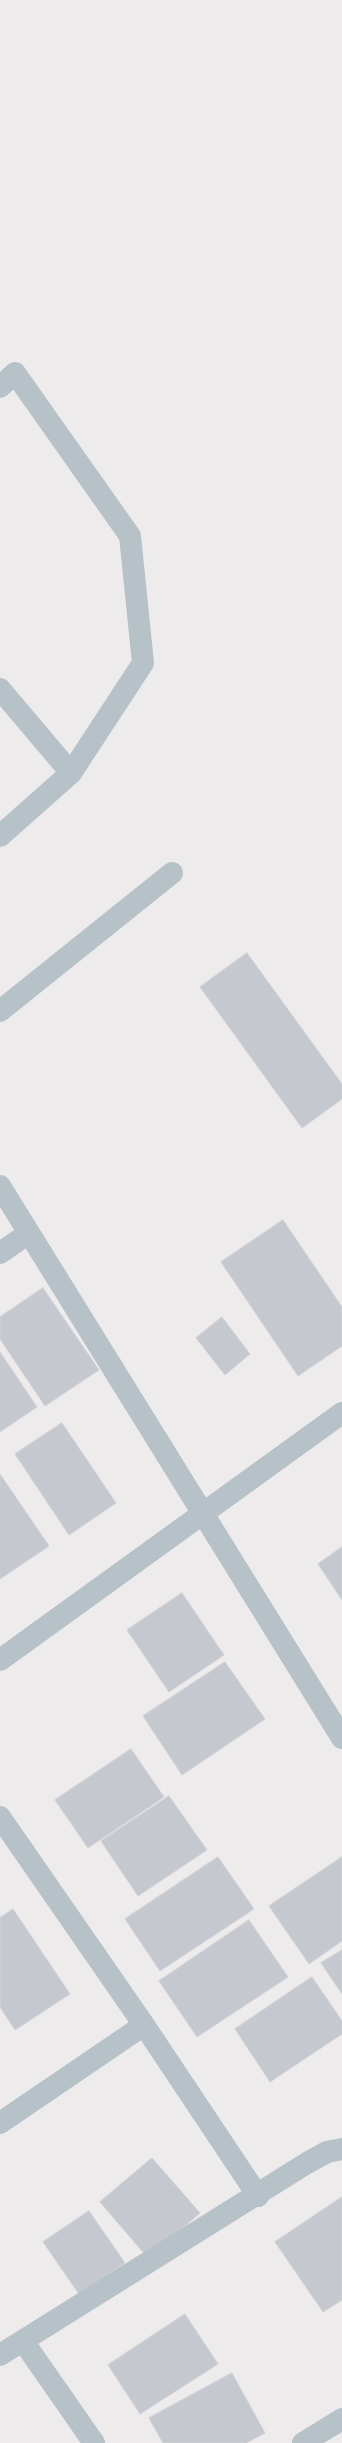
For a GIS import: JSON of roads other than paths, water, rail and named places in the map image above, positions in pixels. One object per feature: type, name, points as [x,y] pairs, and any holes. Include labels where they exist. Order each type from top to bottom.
[{"type":"street","points":[[0,387],[15,373],[130,536],[143,663],[71,773],[0,836]]},
{"type":"street","points":[[0,689],[71,773]]},
{"type":"street","points":[[0,1011],[172,873]]},
{"type":"street","points":[[0,1186],[342,1738]]},
{"type":"street","points":[[0,1253],[29,1233]]},
{"type":"street","points":[[0,1660],[342,1413]]},
{"type":"street","points":[[0,1817],[144,2025],[258,2196]]},
{"type":"street","points":[[0,2123],[144,2025]]},
{"type":"street","points":[[0,2355],[327,2152],[342,2149]]},
{"type":"street","points":[[23,2342],[94,2443]]},
{"type":"street","points":[[303,2443],[342,2419]]}]
